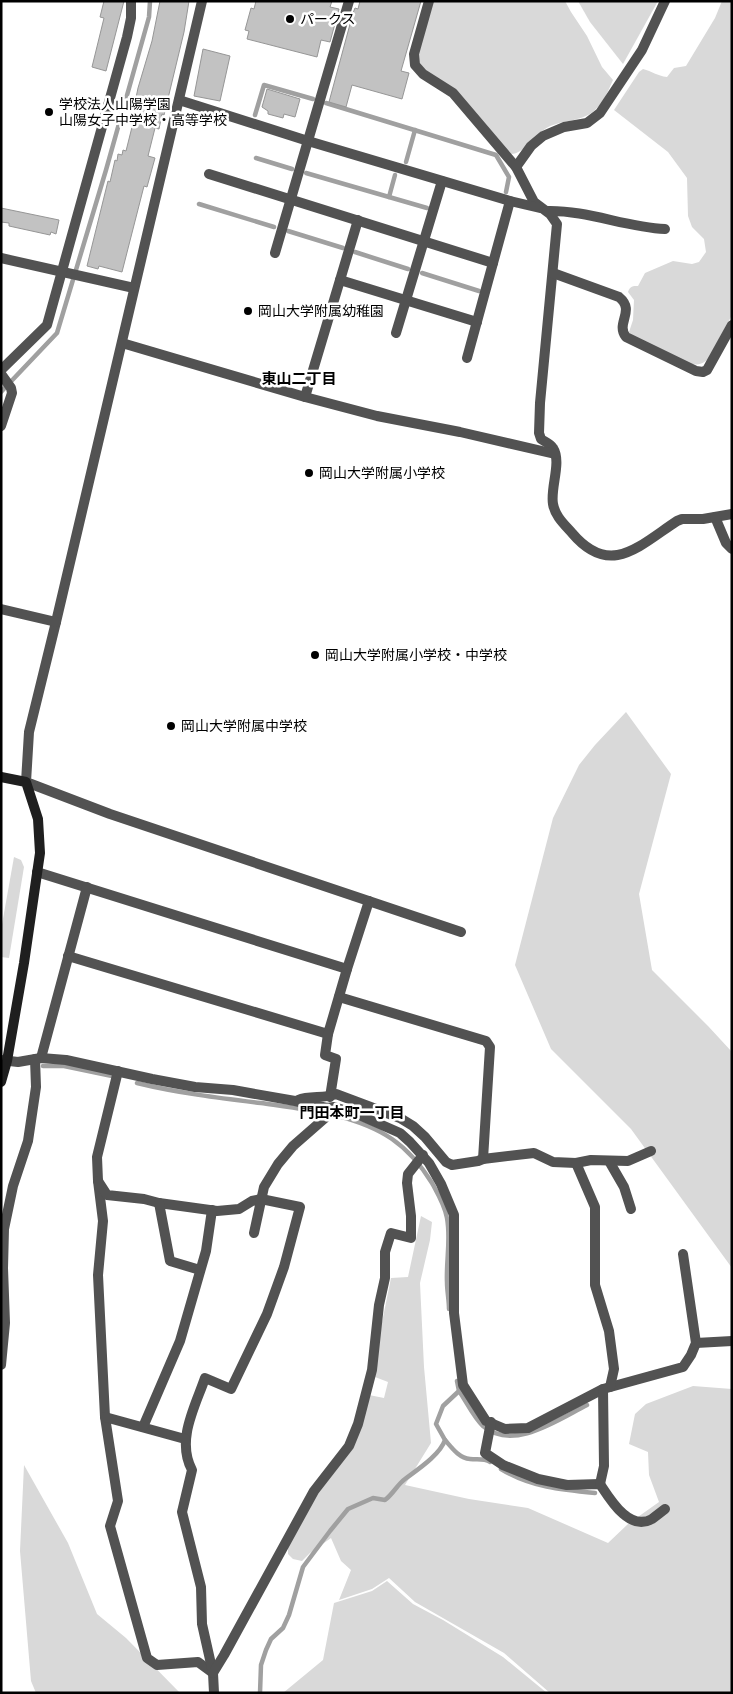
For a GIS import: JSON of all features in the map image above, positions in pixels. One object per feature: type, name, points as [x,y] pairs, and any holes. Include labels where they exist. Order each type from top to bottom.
[{"type":"street","points":[[1,426],[12,393],[5,378],[47,326],[65,271],[127,37],[131,18],[131,1]]},
{"type":"street","points":[[1,1082],[24,963],[40,853],[38,819],[26,782],[28,732],[56,622],[202,1]]},
{"type":"street","points":[[274,253],[349,1]]},
{"type":"street","points":[[429,1],[414,54],[415,66],[423,74],[453,92],[516,167],[532,199],[553,216],[557,224],[539,435],[542,441],[552,446],[555,454],[556,469],[552,492],[554,508],[560,519],[586,547],[612,556],[623,555],[676,521],[682,519],[697,520],[732,514]]},
{"type":"street","points":[[516,167],[531,146],[543,136],[564,127],[587,123],[600,113],[642,50],[665,1]]},
{"type":"street","points":[[179,100],[308,141],[510,201],[545,210],[564,210],[646,228],[665,229]]},
{"type":"street","points":[[209,174],[493,263]]},
{"type":"street","points":[[396,333],[442,180]]},
{"type":"street","points":[[467,358],[510,201]]},
{"type":"street","points":[[304,397],[358,220]]},
{"type":"street","points":[[1,258],[134,288]]},
{"type":"street","points":[[553,273],[619,297],[626,306],[622,328],[626,337],[696,371],[703,372],[707,370],[732,325]]},
{"type":"street","points":[[340,280],[477,322]]},
{"type":"street","points":[[122,343],[304,397],[377,416],[555,454]]},
{"type":"street","points":[[715,517],[726,543],[732,549]]},
{"type":"street","points":[[1,609],[56,622]]},
{"type":"street","points":[[1,777],[26,782],[110,814],[461,932]]},
{"type":"street","points":[[37,872],[347,969]]},
{"type":"street","points":[[1,1365],[5,1323],[4,1229],[13,1186],[28,1141],[38,1059],[87,888]]},
{"type":"street","points":[[330,1097],[336,1059],[325,1055],[328,1034],[369,901]]},
{"type":"street","points":[[68,956],[328,1034]]},
{"type":"street","points":[[339,997],[486,1041],[490,1047],[483,1159]]},
{"type":"street","points":[[4,1060],[18,1062],[38,1059],[66,1060],[195,1087],[233,1090],[295,1101],[326,1112]]},
{"type":"street","points":[[118,1071],[97,1157],[98,1181],[104,1221],[98,1276],[105,1417],[118,1501],[110,1526],[147,1658],[157,1665],[198,1662],[213,1673]]},
{"type":"street","points":[[295,1101],[304,1098],[330,1097],[336,1094],[400,1118],[426,1137],[446,1162],[452,1165],[534,1153],[553,1162],[628,1161],[651,1151]]},
{"type":"street","points":[[254,1233],[260,1199],[278,1164],[293,1146],[325,1118],[326,1112],[334,1107],[400,1133],[441,1184],[454,1216],[454,1313],[463,1385],[490,1427],[486,1453],[503,1465],[538,1479],[567,1485],[600,1484]]},
{"type":"street","points":[[213,1673],[314,1491],[349,1446],[358,1424],[372,1370],[378,1313],[385,1278],[385,1252],[391,1234],[411,1238],[411,1216],[407,1183],[408,1174],[419,1159]]},
{"type":"street","points":[[609,1161],[624,1187],[630,1209]]},
{"type":"street","points":[[576,1163],[595,1207],[595,1285],[609,1331],[614,1369],[607,1388],[604,1466],[600,1484],[613,1503],[627,1517],[639,1522],[650,1520],[665,1509]]},
{"type":"street","points":[[98,1181],[107,1195],[212,1210],[239,1208],[260,1199],[300,1207],[284,1267],[267,1314],[231,1389],[204,1378],[186,1432],[185,1440],[188,1462],[192,1470],[182,1512],[201,1587],[202,1624],[213,1673],[214,1693]]},
{"type":"street","points":[[159,1203],[170,1262],[200,1270]]},
{"type":"street","points":[[143,1428],[180,1341],[206,1251],[212,1210]]},
{"type":"street","points":[[490,1427],[505,1429],[528,1428],[607,1388],[683,1367],[696,1343],[683,1254]]},
{"type":"street","points":[[696,1343],[732,1341]]},
{"type":"street","points":[[105,1417],[185,1440]]},
{"type":"shaded area","points":[[432,1],[565,1],[587,36],[602,67],[613,80],[606,96],[598,107],[589,114],[551,126],[541,132],[520,151],[511,154],[418,63],[418,49]]},
{"type":"shaded area","points":[[578,1],[658,1],[623,64],[590,22]]},
{"type":"shaded area","points":[[722,1],[732,1],[732,315],[708,359],[703,363],[695,364],[685,363],[632,336],[629,332],[633,320],[634,300],[628,292],[631,287],[638,286],[645,273],[673,261],[692,264],[699,262],[706,252],[704,239],[692,227],[688,216],[687,178],[668,152],[614,110],[639,72],[643,69],[667,77],[674,68],[686,66],[715,18]]},
{"type":"shaded area","points":[[626,712],[671,774],[639,894],[652,970],[732,1052],[732,1268],[631,1129],[551,1049],[515,965],[553,818],[579,765]]},
{"type":"shaded area","points":[[14,857],[21,860],[24,867],[9,958],[1,957],[1,930]]},
{"type":"shaded area","points":[[421,1216],[432,1222],[430,1240],[420,1283],[424,1367],[431,1443],[405,1485],[469,1499],[528,1508],[608,1543],[628,1524],[659,1502],[649,1475],[648,1452],[629,1444],[635,1414],[646,1404],[693,1386],[732,1389],[732,1693],[550,1693],[504,1653],[415,1602],[389,1578],[372,1589],[339,1600],[351,1570],[341,1561],[331,1538],[302,1561],[293,1559],[288,1554],[288,1544],[317,1493],[353,1447],[369,1395],[384,1398],[388,1382],[375,1377],[381,1327],[391,1278],[408,1277]]},
{"type":"shaded area","points":[[24,1465],[68,1543],[97,1614],[126,1638],[180,1693],[36,1693],[31,1681],[20,1551]]},
{"type":"shaded area","points":[[387,1581],[413,1604],[503,1657],[547,1693],[283,1693],[323,1660],[334,1603],[372,1591]]},
{"type":"building","points":[[104,1],[124,1],[106,71],[92,67],[104,18],[100,17]]},
{"type":"building","points":[[160,1],[189,1],[184,32],[164,115],[162,114],[159,129],[155,128],[148,156],[155,158],[147,187],[144,186],[122,272],[99,266],[98,269],[87,266],[115,160],[117,161],[118,154],[122,155],[123,150],[126,151],[133,123],[131,122],[138,88],[152,41]]},
{"type":"building","name":"パークス","points":[[256,1],[332,1],[330,7],[339,9],[330,42],[321,40],[317,57],[247,39],[249,31],[245,30],[251,8],[254,9]]},
{"type":"building","points":[[360,1],[421,1],[401,71],[409,73],[402,99],[352,85],[346,107],[329,102],[353,13],[355,8],[358,9]]},
{"type":"building","points":[[203,49],[230,56],[220,101],[194,96]]},
{"type":"building","points":[[267,89],[300,99],[295,117],[284,114],[283,118],[268,114],[268,111],[262,107]]},
{"type":"building","points":[[1,208],[59,220],[56,234],[51,232],[50,235],[9,226],[9,223],[1,222]]},
{"type":"waterway","points":[[1,392],[57,333],[149,17],[150,1]]},
{"type":"waterway","points":[[255,115],[264,85],[313,99]]},
{"type":"waterway","points":[[326,103],[496,155],[509,177],[506,192]]},
{"type":"waterway","points":[[406,162],[415,130]]},
{"type":"waterway","points":[[256,158],[292,169]]},
{"type":"waterway","points":[[306,173],[427,208]]},
{"type":"waterway","points":[[389,197],[395,175]]},
{"type":"waterway","points":[[199,204],[274,227]]},
{"type":"waterway","points":[[288,231],[343,248]]},
{"type":"waterway","points":[[355,252],[408,269]]},
{"type":"waterway","points":[[422,273],[479,291]]},
{"type":"waterway","points":[[43,1066],[64,1066],[112,1076]]},
{"type":"waterway","points":[[137,1083],[152,1087],[328,1114],[362,1124],[398,1143],[424,1171],[445,1209],[449,1234],[447,1274],[449,1309]]},
{"type":"waterway","points":[[260,1693],[261,1665],[266,1650],[271,1639],[283,1628],[289,1615],[303,1567],[348,1509],[373,1498],[385,1500],[402,1481],[428,1462],[438,1451],[445,1440],[436,1424],[443,1406],[459,1391],[457,1381]]},
{"type":"waterway","points":[[459,1391],[483,1426],[495,1433],[508,1436],[522,1434],[550,1425],[587,1405]]},
{"type":"waterway","points":[[445,1440],[462,1457],[490,1462]]},
{"type":"waterway","points":[[501,1469],[535,1484],[558,1489],[595,1493]]},
{"type":"place","name":"パークス","points":[[290,19]]},
{"type":"place","name":"学校法人山陽学園 山陽女子中学校・高等学校","points":[[49,112]]},
{"type":"place","name":"岡山大学附属幼稚園","points":[[248,311]]},
{"type":"place","name":"岡山大学附属小学校","points":[[309,473]]},
{"type":"place","name":"岡山大学附属小学校・中学校","points":[[315,655]]},
{"type":"place","name":"岡山大学附属中学校","points":[[171,726]]},
{"type":"district","name":"東山二丁目","points":[[299,379]]},
{"type":"district","name":"門田本町一丁目","points":[[352,1113]]}]
